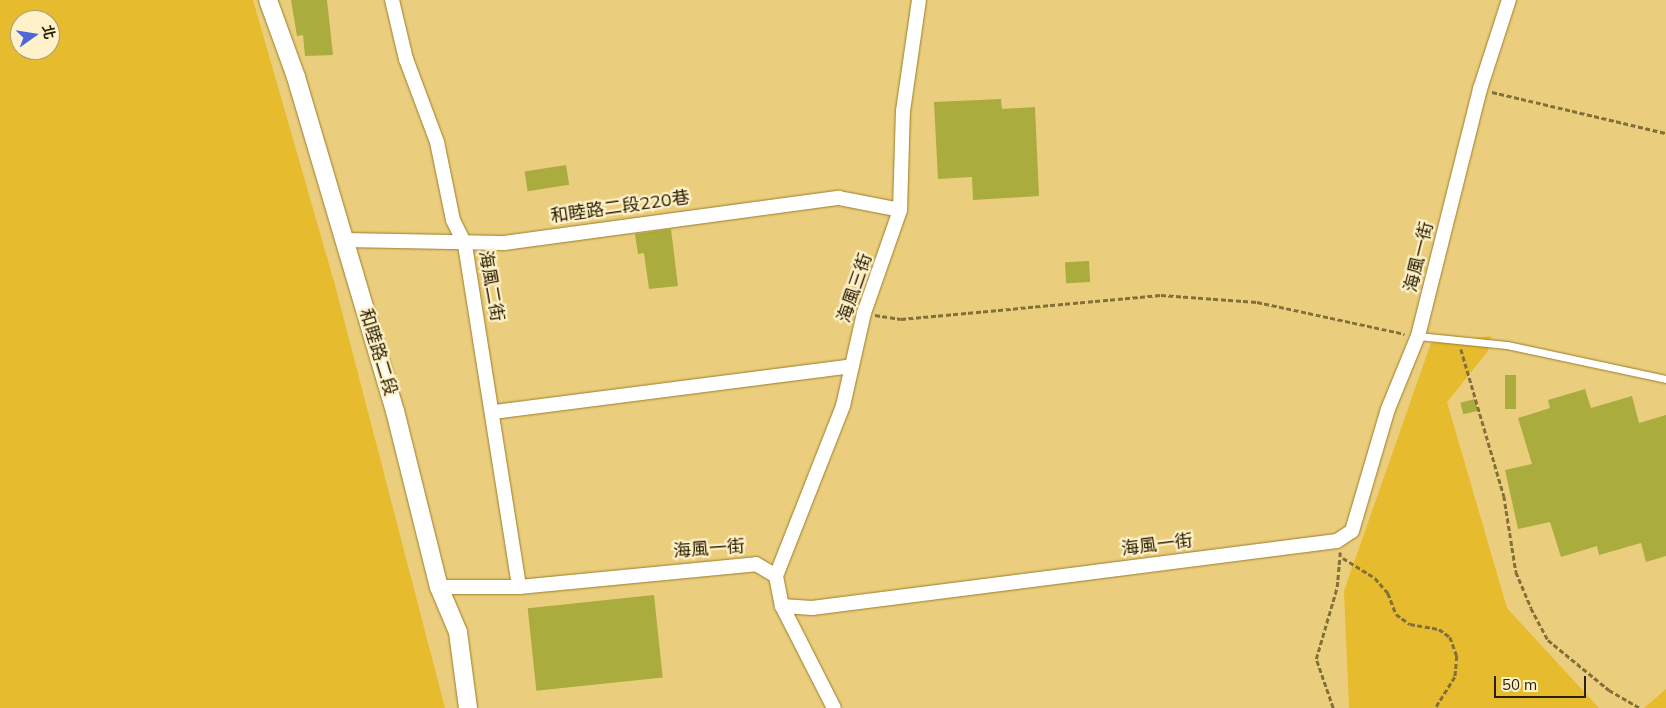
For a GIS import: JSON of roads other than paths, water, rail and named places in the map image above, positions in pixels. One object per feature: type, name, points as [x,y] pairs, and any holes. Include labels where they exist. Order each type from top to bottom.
[{"type":"street","name":"和睦路二段","points":[[268,0],[396,411],[439,587],[458,632],[468,708]]},
{"type":"street","name":"海風二街","points":[[392,0],[406,59],[437,142],[453,220],[465,245],[494,412],[519,587]]},
{"type":"street","name":"海風三街","points":[[776,576],[843,406],[864,313],[900,210],[903,111],[919,0]]},
{"type":"street","name":"海風一街","points":[[782,606],[812,608],[1337,541],[1352,531],[1388,409],[1418,336],[1480,89],[1509,0]]},
{"type":"street","name":"和睦路二段220巷","points":[[344,240],[465,245],[839,198],[900,210]]},
{"type":"street","points":[[494,412],[851,366]]},
{"type":"street","name":"海風一街","points":[[439,587],[519,587],[756,564],[776,576]]},
{"type":"street","points":[[776,576],[782,606],[834,708]]},
{"type":"lane","points":[[1418,336],[1454,336],[1666,379]]}]
